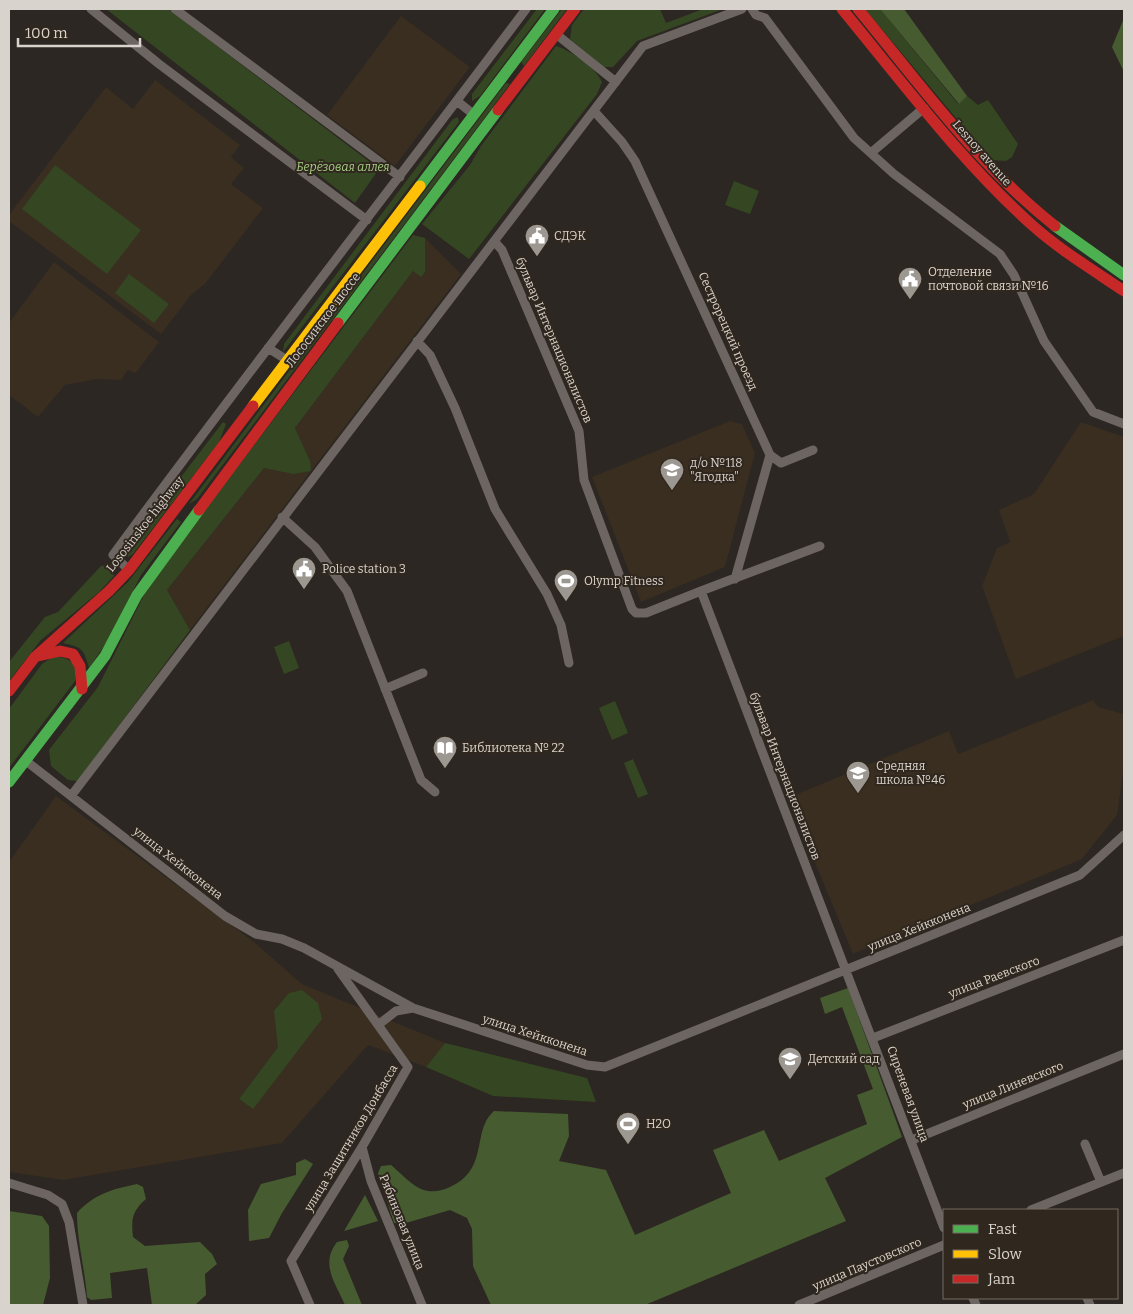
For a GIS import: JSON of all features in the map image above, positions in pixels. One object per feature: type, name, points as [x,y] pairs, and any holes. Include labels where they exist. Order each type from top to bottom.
[{"type":"street","points":[[90,9],[159,64],[367,220]]},
{"type":"street","points":[[175,9],[400,177]]},
{"type":"street","points":[[128,570],[113,555],[526,9]]},
{"type":"street","name":"Лососинское шоссе","points":[[287,360],[554,9]]},
{"type":"street","name":"Лососинское шоссе","points":[[194,516],[576,9]]},
{"type":"street","points":[[71,796],[643,46],[742,9]]},
{"type":"street","points":[[752,9],[756,15],[765,18],[854,138],[872,152],[894,174],[1000,254],[1014,275],[1044,341],[1093,412],[1124,424]]},
{"type":"street","name":"Lesnoy avenue","points":[[842,9],[992,187],[1033,226],[1058,246],[1124,291]]},
{"type":"street","name":"Lesnoy avenue","points":[[858,9],[1002,178],[1040,213],[1124,275]]},
{"type":"street","points":[[556,34],[616,82]]},
{"type":"street","points":[[509,68],[523,78]]},
{"type":"street","points":[[457,102],[473,114]]},
{"type":"street","points":[[872,152],[924,108]]},
{"type":"street","name":"Сестрорецкий проезд","points":[[594,111],[622,142],[642,174],[770,455]]},
{"type":"street","points":[[992,187],[1002,178]]},
{"type":"street","name":"бульвар Интернационалистов","points":[[494,240],[502,250],[579,431],[584,480],[632,609],[636,613],[646,613],[820,546]]},
{"type":"street","points":[[417,341],[430,355],[455,408],[495,509],[547,594],[561,625],[569,663]]},
{"type":"street","points":[[268,348],[287,360]]},
{"type":"street","name":"Lososinskoe highway","points":[[9,691],[35,657],[109,591],[128,570],[287,360]]},
{"type":"street","points":[[735,579],[770,455],[781,463],[813,450]]},
{"type":"street","points":[[9,782],[105,656],[137,594],[194,516],[177,505]]},
{"type":"street","points":[[282,517],[315,547],[347,591],[421,780],[435,792]]},
{"type":"street","name":"бульвар Интернационалистов","points":[[701,591],[845,970]]},
{"type":"street","points":[[35,657],[58,650],[68,650],[76,655],[81,665],[82,688]]},
{"type":"street","points":[[385,689],[424,673]]},
{"type":"street","name":"улица Хейкконена","points":[[26,760],[230,919],[256,934],[282,939],[304,948],[413,1008],[587,1065],[605,1067],[1080,875],[1124,835]]},
{"type":"street","name":"улица Раевского","points":[[873,1038],[1124,940]]},
{"type":"street","name":"улица Защитников Донбасса","points":[[310,1305],[292,1261],[362,1147],[408,1067],[336,966]]},
{"type":"street","name":"Сиреневая улица","points":[[845,970],[873,1038],[943,1225]]},
{"type":"street","points":[[378,1025],[396,1011],[413,1008]]},
{"type":"street","name":"улица Линевского","points":[[912,1140],[1124,1054]]},
{"type":"street","points":[[1085,1144],[1101,1182]]},
{"type":"street","name":"Рябиновая улица","points":[[362,1147],[371,1181],[422,1305]]},
{"type":"street","points":[[1049,1207],[1124,1173]]},
{"type":"street","points":[[9,1183],[48,1195],[62,1204],[69,1222],[83,1305]]},
{"type":"street","name":"улица Паустовского","points":[[799,1305],[943,1245]]},
{"type":"shaded area","points":[[401,16],[470,67],[395,166],[327,115]]},
{"type":"shaded area","points":[[155,80],[240,145],[231,157],[244,168],[231,184],[263,208],[205,284],[191,295],[161,334],[9,221],[9,215],[106,87],[133,109]]},
{"type":"shaded area","points":[[425,238],[461,274],[190,630],[167,590],[264,468],[293,474],[310,461],[295,428],[413,271],[425,272]]},
{"type":"shaded area","points":[[54,262],[159,342],[136,373],[128,370],[121,380],[97,379],[65,385],[38,417],[9,395],[9,323]]},
{"type":"shaded area","points":[[730,421],[742,424],[755,453],[725,567],[641,602],[592,477]]},
{"type":"shaded area","points":[[1081,422],[1124,437],[1124,636],[1016,679],[982,586],[997,548],[1010,542],[999,510],[1034,494]]},
{"type":"shaded area","points":[[1093,700],[1098,707],[1124,714],[1124,766],[1117,815],[1082,859],[853,954],[788,798],[949,731],[958,754]]},
{"type":"shaded area","points":[[56,796],[254,942],[302,984],[445,1043],[426,1067],[368,1045],[282,1143],[63,1180],[9,1172],[9,862]],"holes":[[[278,1047],[253,1109],[239,1099]]]},
{"type":"green space","name":"Берёзовая аллея","points":[[106,9],[168,9],[379,169],[355,203]]},
{"type":"green space","points":[[537,9],[545,9],[480,96],[472,101],[472,94]]},
{"type":"green space","points":[[562,9],[567,9],[524,66],[521,62]]},
{"type":"green space","points":[[584,9],[660,9],[666,23],[703,9],[723,9],[637,41],[613,67],[604,67],[570,39],[572,25]]},
{"type":"green space","points":[[865,9],[880,9],[958,104],[967,96],[978,105],[988,100],[1018,144],[1012,157],[1006,161],[991,160]]},
{"type":"green space","points":[[880,9],[904,9],[967,96],[959,104]]},
{"type":"green space","points":[[1124,18],[1124,72],[1112,47]]},
{"type":"green space","points":[[556,46],[582,60],[599,76],[602,82],[597,94],[469,259],[422,224],[470,165],[481,146]]},
{"type":"green space","points":[[506,83],[510,84],[197,499],[189,504]]},
{"type":"green space","points":[[458,117],[459,122],[283,352],[284,344],[453,119]]},
{"type":"green space","points":[[55,165],[141,230],[107,274],[22,209]]},
{"type":"green space","points":[[734,181],[759,191],[750,214],[725,205]]},
{"type":"green space","points":[[413,235],[425,238],[425,272],[421,277],[413,271],[295,428],[310,461],[311,471],[293,474],[264,468],[167,590],[190,630],[78,781],[68,780],[51,766],[49,750],[98,687],[150,583]]},
{"type":"green space","points":[[129,274],[169,304],[154,323],[115,293]]},
{"type":"green space","points":[[223,422],[226,424],[219,442],[133,554],[128,557],[125,554],[126,549]]},
{"type":"green space","points":[[177,519],[181,522],[141,575],[108,640],[89,668],[84,653],[81,650],[63,643],[128,582]]},
{"type":"green space","points":[[112,565],[114,576],[99,592],[41,640],[9,681],[9,662],[45,617],[58,612],[101,566]]},
{"type":"green space","points":[[289,641],[299,668],[284,674],[274,647]]},
{"type":"green space","points":[[54,656],[72,662],[76,670],[75,681],[9,768],[9,709],[42,664]]},
{"type":"green space","points":[[615,701],[628,733],[612,740],[599,708]]},
{"type":"green space","points":[[633,759],[648,794],[638,798],[624,763]]},
{"type":"green space","points":[[848,988],[902,1137],[825,1178],[846,1221],[645,1305],[491,1305],[473,1266],[472,1229],[467,1218],[450,1210],[406,1223],[394,1223],[378,1173],[381,1166],[391,1165],[417,1187],[424,1190],[432,1191],[450,1187],[471,1170],[483,1129],[487,1119],[494,1111],[568,1114],[569,1136],[559,1161],[606,1170],[635,1235],[731,1193],[713,1150],[764,1130],[779,1161],[867,1124],[857,1095],[873,1089],[842,1007],[825,1014],[820,998]]},
{"type":"green space","points":[[302,990],[318,1003],[322,1019],[253,1109],[239,1099],[278,1047],[274,1011],[289,993]]},
{"type":"green space","points":[[445,1043],[587,1078],[596,1102],[493,1096],[426,1067]]},
{"type":"green space","points":[[305,1159],[313,1164],[282,1213],[269,1238],[249,1241],[248,1210],[261,1184],[296,1175],[296,1163]]},
{"type":"green space","points":[[137,1184],[143,1187],[146,1199],[135,1212],[132,1225],[133,1237],[145,1246],[200,1242],[212,1254],[217,1264],[205,1274],[206,1295],[195,1305],[152,1305],[147,1268],[110,1273],[112,1298],[91,1300],[87,1297],[77,1213],[90,1201],[104,1193]]},
{"type":"green space","points":[[365,1195],[378,1221],[344,1231]]},
{"type":"green space","points":[[9,1211],[42,1216],[49,1226],[50,1278],[43,1305],[9,1305]]},
{"type":"green space","points":[[347,1240],[349,1246],[343,1259],[362,1305],[345,1305],[329,1266],[332,1250],[337,1242]]},
{"type":"traffic: fast","points":[[420,186],[554,9]]},
{"type":"traffic: fast","points":[[338,323],[498,110]]},
{"type":"traffic: fast","points":[[1055,226],[1124,275]]},
{"type":"traffic: fast","points":[[9,782],[105,656],[137,595],[199,510]]},
{"type":"traffic: slow","points":[[253,406],[420,186]]},
{"type":"traffic: jam","points":[[498,110],[575,9]]},
{"type":"traffic: jam","points":[[842,9],[933,121],[981,175],[1032,225],[1054,243],[1124,291]]},
{"type":"traffic: jam","points":[[858,9],[927,95],[975,150],[1000,177],[1055,226]]},
{"type":"traffic: jam","points":[[199,510],[338,323]]},
{"type":"traffic: jam","points":[[9,691],[35,657],[109,591],[129,570],[253,406]]},
{"type":"traffic: jam","points":[[38,656],[60,651],[73,654],[80,666],[82,689]]},
{"type":"place","name":"СДЭК","points":[[537,257]]},
{"type":"place","name":"Отделение почтовой связи №16","points":[[910,300]]},
{"type":"place","name":"д/о №118 \"Ягодка\"","points":[[672,491]]},
{"type":"place","name":"Police station 3","points":[[304,590]]},
{"type":"place","name":"Olymp Fitness","points":[[566,602]]},
{"type":"place","name":"Библиотека № 22","points":[[445,769]]},
{"type":"place","name":"Средняя школа №46","points":[[858,794]]},
{"type":"place","name":"Детский сад","points":[[790,1080]]},
{"type":"place","name":"H2O","points":[[628,1145]]}]
